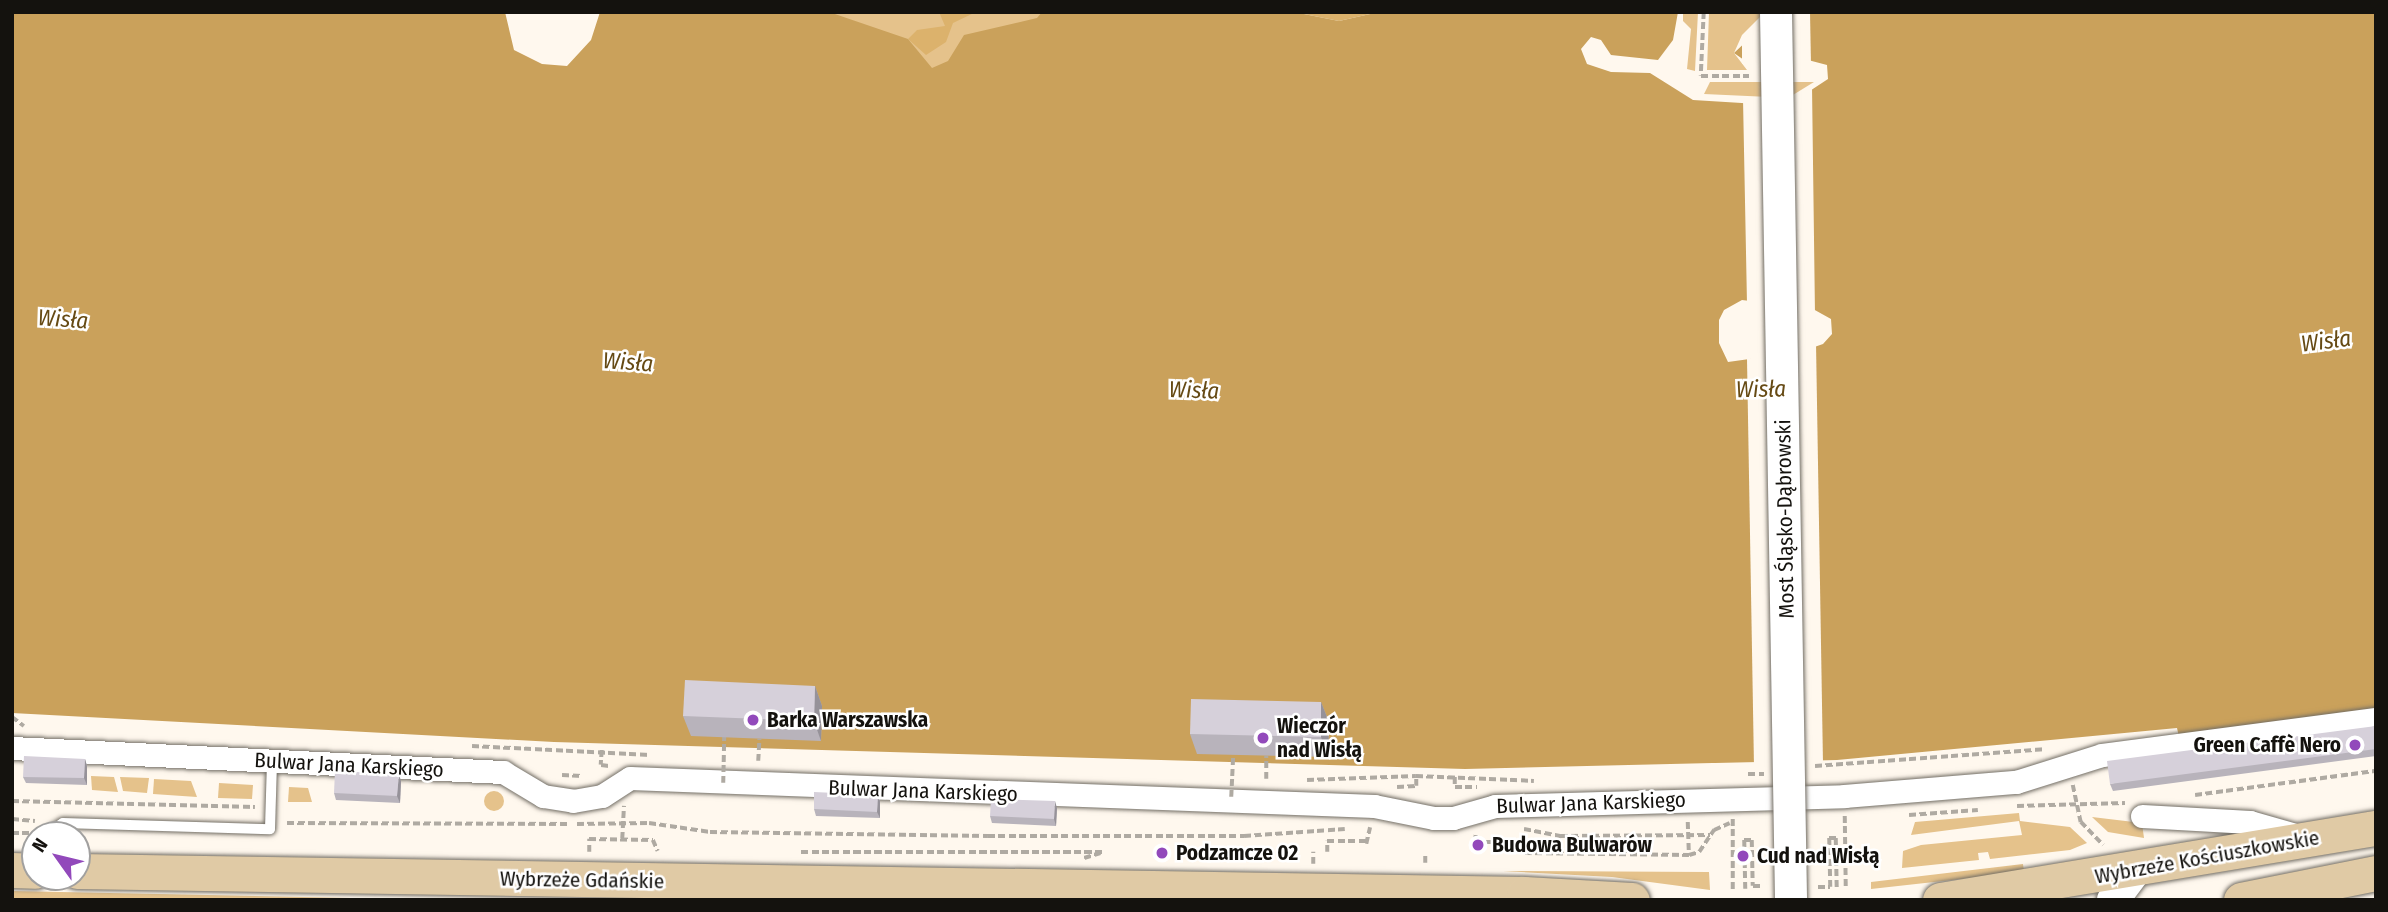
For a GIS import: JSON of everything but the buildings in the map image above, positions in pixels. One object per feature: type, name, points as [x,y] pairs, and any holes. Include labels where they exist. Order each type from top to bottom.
[{"type":"main road","name":"Most Śląsko-Dąbrowski","points":[[1776,12],[1805,894]]},
{"type":"main road","name":"Wybrzeże Kościuszkowskie","points":[[2052,893],[2136,869],[2376,828]]},
{"type":"main road","points":[[2113,900],[2136,869]]},
{"type":"main road","name":"Wybrzeże Gdańskie","points":[[91,872],[1623,899]]},
{"type":"main road","points":[[2241,900],[2376,873]]},
{"type":"main road","points":[[1940,900],[2052,893]]},
{"type":"street","name":"Bulwar Jana Karskiego","points":[[12,748],[503,772],[543,796],[573,801],[601,796],[630,778],[721,772],[1374,806],[1434,818],[1495,806],[1844,796],[2016,782],[2102,755],[2376,719]]},
{"type":"street","points":[[2136,809],[2250,822],[2308,839]]},
{"type":"lane","points":[[91,824],[270,829],[272,762]]},
{"type":"path","points":[[1704,12],[1701,76],[1749,76]]},
{"type":"path","points":[[12,717],[25,728],[12,727]]},
{"type":"path","points":[[721,772],[724,737]]},
{"type":"path","points":[[758,756],[759,739]]},
{"type":"path","points":[[467,746],[602,750],[657,757]]},
{"type":"path","points":[[1811,768],[2029,747],[2054,750]]},
{"type":"path","points":[[601,765],[602,750]]},
{"type":"path","points":[[1231,797],[1233,755]]},
{"type":"path","points":[[1266,756],[1266,781]]},
{"type":"path","points":[[721,772],[733,762]]},
{"type":"path","points":[[746,763],[772,764]]},
{"type":"path","points":[[2182,797],[2376,771]]},
{"type":"path","points":[[1739,775],[1778,773]]},
{"type":"path","points":[[1390,787],[1416,786],[1416,776]]},
{"type":"path","points":[[1296,781],[1416,776],[1548,781]]},
{"type":"path","points":[[1455,777],[1455,787],[1482,787]]},
{"type":"path","points":[[1225,780],[1239,780]]},
{"type":"path","points":[[1252,781],[1275,782]]},
{"type":"path","points":[[1688,801],[1689,855]]},
{"type":"path","points":[[12,802],[254,806],[288,824],[649,822],[710,832],[946,836],[1244,836],[1292,829],[1383,829]]},
{"type":"path","points":[[2018,806],[2136,809]]},
{"type":"path","points":[[2081,822],[2103,845]]},
{"type":"path","points":[[1327,852],[1327,841],[1366,843],[1369,829]]},
{"type":"path","points":[[1464,830],[1478,830]]},
{"type":"path","points":[[1514,830],[1561,836],[1710,835],[1699,852],[1689,855],[1525,853]]},
{"type":"path","points":[[1805,894],[1830,884],[1829,838],[1836,838],[1837,889]]},
{"type":"path","points":[[589,852],[589,839],[622,839],[653,840],[659,853]]},
{"type":"path","points":[[1745,890],[1744,840],[1752,840],[1753,884],[1762,886]]},
{"type":"path","points":[[1487,842],[1517,842],[1518,853]]},
{"type":"path","points":[[1733,843],[1733,890]]},
{"type":"path","points":[[1846,843],[1846,889]]},
{"type":"path","points":[[963,851],[1103,852]]},
{"type":"path","points":[[1313,852],[1313,866]]},
{"type":"shaded area","points":[[783,12],[1068,12],[950,83]]},
{"type":"shaded area","points":[[939,12],[976,12],[953,23],[946,42],[926,55],[908,39],[917,30],[945,26]]},
{"type":"shaded area","points":[[1294,12],[1379,12],[1339,21]]},
{"type":"shaded area","points":[[1683,12],[1698,12],[1695,71],[1687,69],[1691,29],[1683,21]]},
{"type":"shaded area","points":[[1709,12],[1765,12],[1742,35],[1734,53],[1747,70],[1707,70]]},
{"type":"shaded area","points":[[1710,82],[1814,82],[1788,98],[1704,94]]},
{"type":"shaded area","points":[[91,776],[114,777],[118,792],[92,790]]},
{"type":"shaded area","points":[[120,777],[149,778],[147,793],[123,791]]},
{"type":"shaded area","points":[[154,779],[191,781],[197,797],[153,794]]},
{"type":"shaded area","points":[[219,783],[253,785],[252,799],[218,798]]},
{"type":"shaded area","points":[[289,787],[308,788],[312,802],[288,802]]},
{"type":"shaded area","points":[[494,791],[501,794],[504,801],[501,808],[494,811],[487,808],[484,801],[487,794]]},
{"type":"shaded area","points":[[2019,813],[2020,821],[2070,827],[2087,843],[2070,850],[1990,859],[1988,852],[1978,853],[1979,860],[1902,868],[1903,851],[1921,845],[2022,835],[2019,821],[1911,835],[1915,822]]},
{"type":"shaded area","points":[[2092,817],[2142,823],[2144,838],[2108,832]]},
{"type":"shaded area","points":[[2023,864],[2024,872],[1871,889],[1871,882]]},
{"type":"shaded area","points":[[1503,871],[1709,872],[1710,890],[1612,877]]},
{"type":"shaded area","points":[[12,891],[447,900],[12,900]]},
{"type":"water","name":"Wisła","points":[[12,12],[505,12],[514,50],[542,64],[567,66],[591,40],[600,12],[829,12],[908,39],[932,68],[948,61],[964,35],[1037,18],[1042,12],[1294,12],[1339,21],[1379,12],[1678,12],[1673,40],[1658,60],[1611,55],[1601,40],[1591,37],[1581,49],[1587,64],[1611,72],[1650,73],[1693,100],[1758,104],[1793,102],[1828,79],[1827,65],[1808,60],[1744,60],[1734,53],[1750,38],[1793,12],[2376,12],[2376,711],[2179,737],[2177,728],[1837,760],[1465,769],[554,742],[12,713]],"holes":[[[1742,300],[1813,309],[1831,319],[1832,334],[1823,344],[1800,352],[1728,362],[1719,343],[1719,320],[1724,310]]]},
{"type":"pier","points":[[1786,12],[1810,12],[1811,65],[1742,64],[1742,39]]},
{"type":"pier","points":[[1812,86],[1815,314],[1747,304],[1743,99],[1792,99]]},
{"type":"pier","points":[[1816,343],[1823,764],[1754,767],[1747,359]]},
{"type":"tram line","points":[[1771,12],[1786,900]]},
{"type":"tram line","points":[[1782,12],[1797,900]]},
{"type":"place","name":"Barka Warszawska","points":[[753,720]]},
{"type":"place","name":"Wieczór nad Wisłą","points":[[1263,738]]},
{"type":"place","name":"Green Caffè Nero","points":[[2355,745]]},
{"type":"place","name":"Budowa Bulwarów","points":[[1478,845]]},
{"type":"place","name":"Podzamcze 02","points":[[1162,853]]},
{"type":"place","name":"Cud nad Wisłą","points":[[1743,856]]}]
